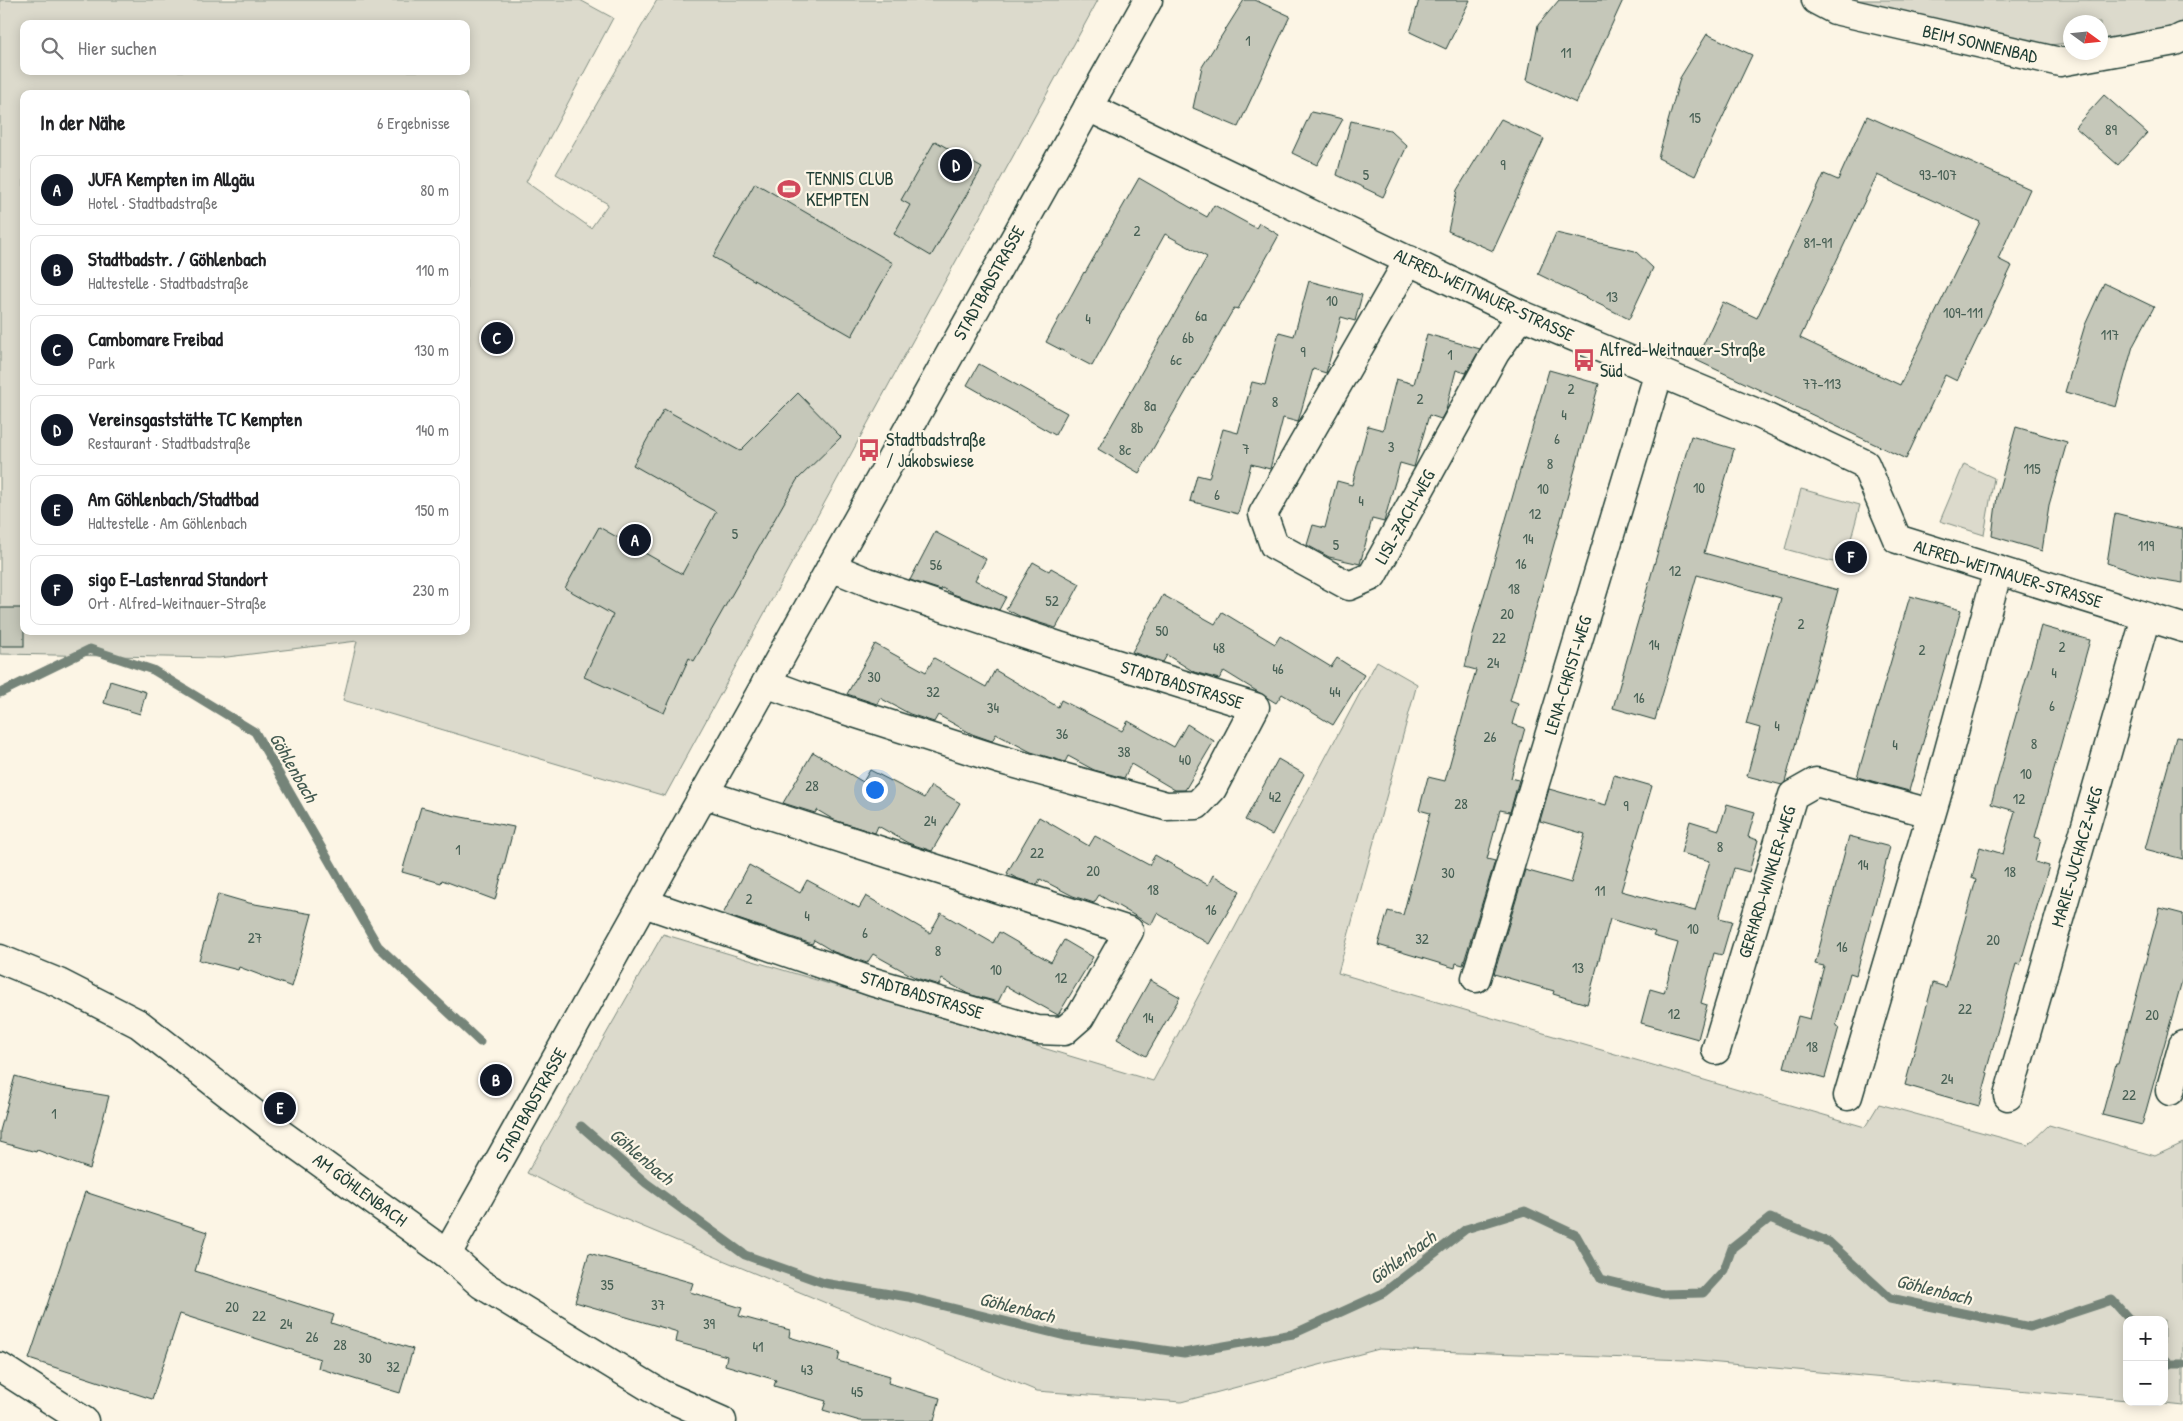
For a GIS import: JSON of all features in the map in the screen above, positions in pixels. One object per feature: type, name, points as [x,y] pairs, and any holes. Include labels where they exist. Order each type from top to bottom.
[{"type":"street","name":"STADTBADSTRASSE","points":[[447,1254],[1148,0]]},
{"type":"street","name":"BEIM SONNENBAD","points":[[1825,5],[2060,62],[2175,41],[2183,37]]},
{"type":"street","name":"ALFRED-WEITNAUER-STRASSE","points":[[1088,106],[1522,315],[1760,414],[1865,464],[1897,539],[2046,587],[2183,628]]},
{"type":"street","name":"LISL-ZACH-WEG","points":[[1409,260],[1263,514],[1274,545],[1349,586],[1372,576],[1495,354],[1522,315]]},
{"type":"street","name":"LENA-CHRIST-WEG","points":[[1476,978],[1659,372]]},
{"type":"street","name":"STADTBADSTRASSE","points":[[766,683],[998,759],[1166,806],[1197,805],[1207,794],[1255,707],[1040,640],[868,582],[831,567]]},
{"type":"street","points":[[1848,1096],[1998,570]]},
{"type":"street","name":"MARIE-JUCHACZ-WEG","points":[[2008,1096],[2146,617]]},
{"type":"street","name":"GERHARD-WINKLER-WEG","points":[[1716,1050],[1793,795],[1816,782],[1930,813]]},
{"type":"street","name":"STADTBADSTRASSE","points":[[644,903],[873,982],[1037,1030],[1064,1031],[1080,1017],[1129,931],[704,794]]},
{"type":"street","name":"AM GÖHLENBACH","points":[[0,959],[59,983],[139,1024],[270,1126],[447,1254],[482,1284],[661,1394],[722,1421]]},
{"type":"street","points":[[2170,1091],[2183,1045]]},
{"type":"street","points":[[0,1367],[84,1421]]},
{"type":"shaded area","points":[[0,0],[580,0],[613,18],[526,182],[591,228],[608,204],[556,174],[657,0],[1098,0],[665,796],[343,700],[357,641],[219,658],[0,654]]},
{"type":"shaded area","points":[[1855,0],[2183,0],[2183,24],[2175,30],[2108,38],[2108,15],[2063,15],[2063,44],[2048,45],[1937,34]]},
{"type":"shaded area","points":[[1964,464],[1994,478],[1984,535],[1940,521]]},
{"type":"shaded area","points":[[1801,489],[1860,505],[1844,565],[1785,549]]},
{"type":"shaded area","points":[[1377,661],[1417,684],[1338,973],[1865,1127],[1879,1104],[2028,1145],[2049,1125],[2155,1156],[2183,1143],[2183,1406],[2168,1404],[2168,1316],[2123,1316],[2123,1400],[1686,1360],[1379,1349],[1181,1402],[1037,1391],[586,1203],[527,1173],[663,934],[1153,1081]]},
{"type":"building","points":[[1244,0],[1255,0],[1290,16],[1238,127],[1193,108],[1202,67]]},
{"type":"building","points":[[1419,0],[1470,0],[1446,49],[1410,32]]},
{"type":"building","points":[[1559,0],[1623,0],[1576,103],[1527,80],[1538,25]]},
{"type":"building","points":[[1707,34],[1752,55],[1695,176],[1658,158],[1680,78]]},
{"type":"building","points":[[2104,95],[2147,133],[2118,165],[2075,127]]},
{"type":"building","points":[[1311,112],[1343,119],[1317,165],[1292,153]]},
{"type":"building","points":[[1867,116],[2030,189],[1998,259],[2012,266],[1957,381],[1945,375],[1906,459],[1696,360],[1723,302],[1757,318],[1824,174],[1838,180]],"holes":[[[1877,175],[1980,222],[1900,385],[1800,338]]]},
{"type":"building","points":[[1501,119],[1544,139],[1493,251],[1448,231],[1457,190]]},
{"type":"building","points":[[1351,121],[1390,130],[1407,146],[1383,197],[1337,175]]},
{"type":"building","points":[[935,141],[982,168],[931,256],[894,234],[910,205],[901,200]]},
{"type":"building","points":[[1139,178],[1207,217],[1214,205],[1256,228],[1259,223],[1279,235],[1238,309],[1234,308],[1139,473],[1098,449],[1207,257],[1165,234],[1092,366],[1046,342]]},
{"type":"building","points":[[755,183],[893,263],[852,336],[713,257]]},
{"type":"building","points":[[1556,233],[1635,251],[1653,268],[1629,319],[1538,274]]},
{"type":"building","points":[[1309,281],[1362,295],[1355,321],[1341,317],[1326,373],[1313,369],[1298,422],[1283,418],[1270,469],[1251,464],[1238,514],[1190,501],[1197,475],[1209,478],[1223,429],[1238,433],[1252,382],[1265,385],[1279,332],[1294,336]]},
{"type":"building","points":[[2104,283],[2154,307],[2133,346],[2116,407],[2065,392],[2085,325]]},
{"type":"building","points":[[1427,334],[1480,349],[1466,373],[1456,370],[1446,410],[1441,419],[1429,415],[1414,467],[1400,463],[1384,522],[1372,519],[1360,564],[1329,557],[1307,545],[1313,525],[1325,528],[1337,481],[1352,485],[1368,426],[1383,430],[1396,379],[1414,384]]},
{"type":"building","points":[[979,364],[1067,413],[1055,435],[967,385]]},
{"type":"building","points":[[1549,370],[1599,384],[1510,701],[1518,704],[1512,724],[1525,728],[1511,778],[1519,780],[1510,812],[1500,810],[1487,859],[1495,861],[1463,965],[1456,963],[1455,968],[1378,945],[1388,911],[1403,915],[1430,813],[1419,810],[1428,777],[1445,781],[1476,670],[1465,667],[1473,634]]},
{"type":"building","points":[[798,393],[841,437],[797,480],[694,661],[689,658],[664,713],[584,677],[613,615],[565,588],[599,527],[682,574],[716,512],[633,465],[664,409],[740,451]]},
{"type":"building","points":[[2016,427],[2067,442],[2049,505],[2042,551],[1992,536],[1997,496]]},
{"type":"building","points":[[1691,436],[1734,449],[1704,553],[1838,590],[1785,782],[1782,785],[1747,776],[1760,728],[1746,724],[1781,598],[1697,575],[1655,720],[1613,708]]},
{"type":"building","points":[[2115,513],[2183,529],[2183,583],[2152,578],[2107,563]]},
{"type":"building","points":[[935,532],[986,559],[975,580],[1006,597],[999,610],[953,594],[942,588],[941,590],[910,580]]},
{"type":"building","points":[[1033,562],[1049,571],[1051,568],[1080,584],[1056,628],[1021,617],[1006,609]]},
{"type":"building","points":[[1163,595],[1215,624],[1222,612],[1275,644],[1280,636],[1331,667],[1337,658],[1364,675],[1333,725],[1282,694],[1276,703],[1224,671],[1219,679],[1194,672],[1167,655],[1163,662],[1132,652]]},
{"type":"building","points":[[1910,596],[1961,610],[1909,791],[1857,777]]},
{"type":"building","points":[[0,608],[20,608],[20,635],[24,635],[24,646],[0,646]]},
{"type":"building","points":[[2041,626],[2090,640],[2035,837],[2041,839],[2035,862],[2049,866],[2020,965],[2016,964],[1986,1072],[1988,1073],[1979,1106],[1905,1085],[1933,983],[1946,987],[1976,880],[1972,878],[1980,847],[2003,854],[2015,811],[1991,804]]},
{"type":"building","points":[[875,644],[926,672],[934,658],[986,687],[995,670],[1058,707],[1061,700],[1122,731],[1128,721],[1174,747],[1187,724],[1214,741],[1185,790],[1175,790],[1131,764],[1124,778],[1094,770],[1068,756],[1065,762],[1031,752],[996,734],[992,741],[972,734],[938,715],[934,722],[910,714],[880,698],[877,704],[847,694]]},
{"type":"building","points":[[110,681],[146,692],[140,714],[104,703]]},
{"type":"building","points":[[2176,737],[2183,738],[2183,859],[2145,849]]},
{"type":"building","points":[[813,752],[863,782],[870,770],[924,798],[931,786],[960,803],[932,851],[908,843],[878,826],[875,833],[834,820],[817,810],[815,813],[783,803]]},
{"type":"building","points":[[1278,759],[1304,774],[1272,835],[1245,820]]},
{"type":"building","points":[[1614,775],[1652,786],[1621,891],[1695,911],[1710,861],[1681,853],[1690,821],[1719,830],[1727,804],[1755,812],[1748,837],[1758,840],[1749,872],[1734,868],[1719,918],[1732,921],[1722,955],[1714,953],[1701,1003],[1707,1005],[1698,1039],[1641,1023],[1650,989],[1664,993],[1678,943],[1653,936],[1655,932],[1610,919],[1587,1004],[1553,994],[1554,991],[1494,974],[1525,870],[1571,883],[1585,834],[1540,821],[1549,789],[1606,805]]},
{"type":"building","points":[[421,807],[451,815],[514,827],[495,900],[442,880],[441,883],[402,872]]},
{"type":"building","points":[[1039,817],[1089,846],[1095,836],[1149,865],[1155,855],[1208,885],[1213,875],[1240,891],[1209,944],[1157,913],[1151,925],[1099,895],[1094,903],[1073,896],[1040,879],[1037,885],[1016,878],[1007,873]]},
{"type":"building","points":[[1849,836],[1890,847],[1856,975],[1850,973],[1836,1026],[1839,1027],[1825,1078],[1784,1067],[1798,1016],[1810,1019],[1824,966],[1815,964]]},
{"type":"building","points":[[749,865],[800,893],[807,880],[859,908],[866,896],[930,933],[941,913],[993,943],[999,932],[1051,962],[1064,940],[1093,957],[1058,1015],[1006,986],[998,1002],[968,994],[942,979],[939,985],[916,978],[873,954],[867,963],[834,952],[814,940],[812,944],[723,914]]},
{"type":"building","points":[[218,894],[249,903],[312,914],[292,987],[239,967],[238,970],[199,960]]},
{"type":"building","points":[[2160,908],[2183,914],[2183,977],[2142,1125],[2102,1115],[2116,1064],[2118,1064]]},
{"type":"building","points":[[1150,980],[1180,997],[1146,1056],[1117,1039]]},
{"type":"building","points":[[15,1076],[50,1086],[109,1096],[90,1169],[37,1150],[36,1152],[0,1142],[0,1131]]},
{"type":"building","points":[[85,1192],[207,1232],[195,1271],[334,1315],[331,1323],[413,1349],[400,1393],[318,1368],[320,1359],[180,1314],[152,1399],[29,1359]]},
{"type":"building","points":[[589,1253],[693,1283],[690,1292],[742,1308],[739,1316],[790,1330],[789,1337],[840,1352],[838,1361],[890,1376],[888,1383],[940,1398],[934,1421],[860,1421],[823,1410],[826,1401],[774,1386],[776,1380],[725,1365],[727,1356],[676,1342],[678,1332],[575,1302]]},
{"type":"waterway","name":"Göhlenbach","points":[[0,693],[90,649],[153,670],[255,732],[378,946],[480,1042]]},
{"type":"waterway","name":"Göhlenbach","points":[[581,1126],[646,1183],[745,1255],[824,1283],[908,1297],[1065,1336],[1184,1353],[1293,1334],[1383,1293],[1466,1229],[1525,1211],[1576,1235],[1601,1279],[1663,1294],[1703,1293],[1724,1270],[1732,1248],[1770,1218],[1829,1242],[1890,1298],[2030,1327],[2112,1300],[2126,1316]]},
{"type":"waterway","name":"Göhlenbach","points":[[2167,1361],[2170,1364],[2183,1364]]},
{"type":"place","name":"Vereinsgaststätte TC Kempten","points":[[956,165]]},
{"type":"place","name":"TENNIS CLUB KEMPTEN","points":[[789,189]]},
{"type":"place","name":"Cambomare Freibad","points":[[497,338]]},
{"type":"place","name":"Alfred-Weitnauer-Straße Süd","points":[[1584,360]]},
{"type":"place","name":"Stadtbadstraße / Jakobswiese","points":[[869,450]]},
{"type":"place","name":"JUFA Kempten im Allgäu","points":[[635,540]]},
{"type":"place","name":"sigo E-Lastenrad Standort","points":[[1851,557]]},
{"type":"place","name":"Stadtbadstr. / Göhlenbach","points":[[496,1080]]},
{"type":"place","name":"Am Göhlenbach/Stadtbad","points":[[280,1108]]}]
